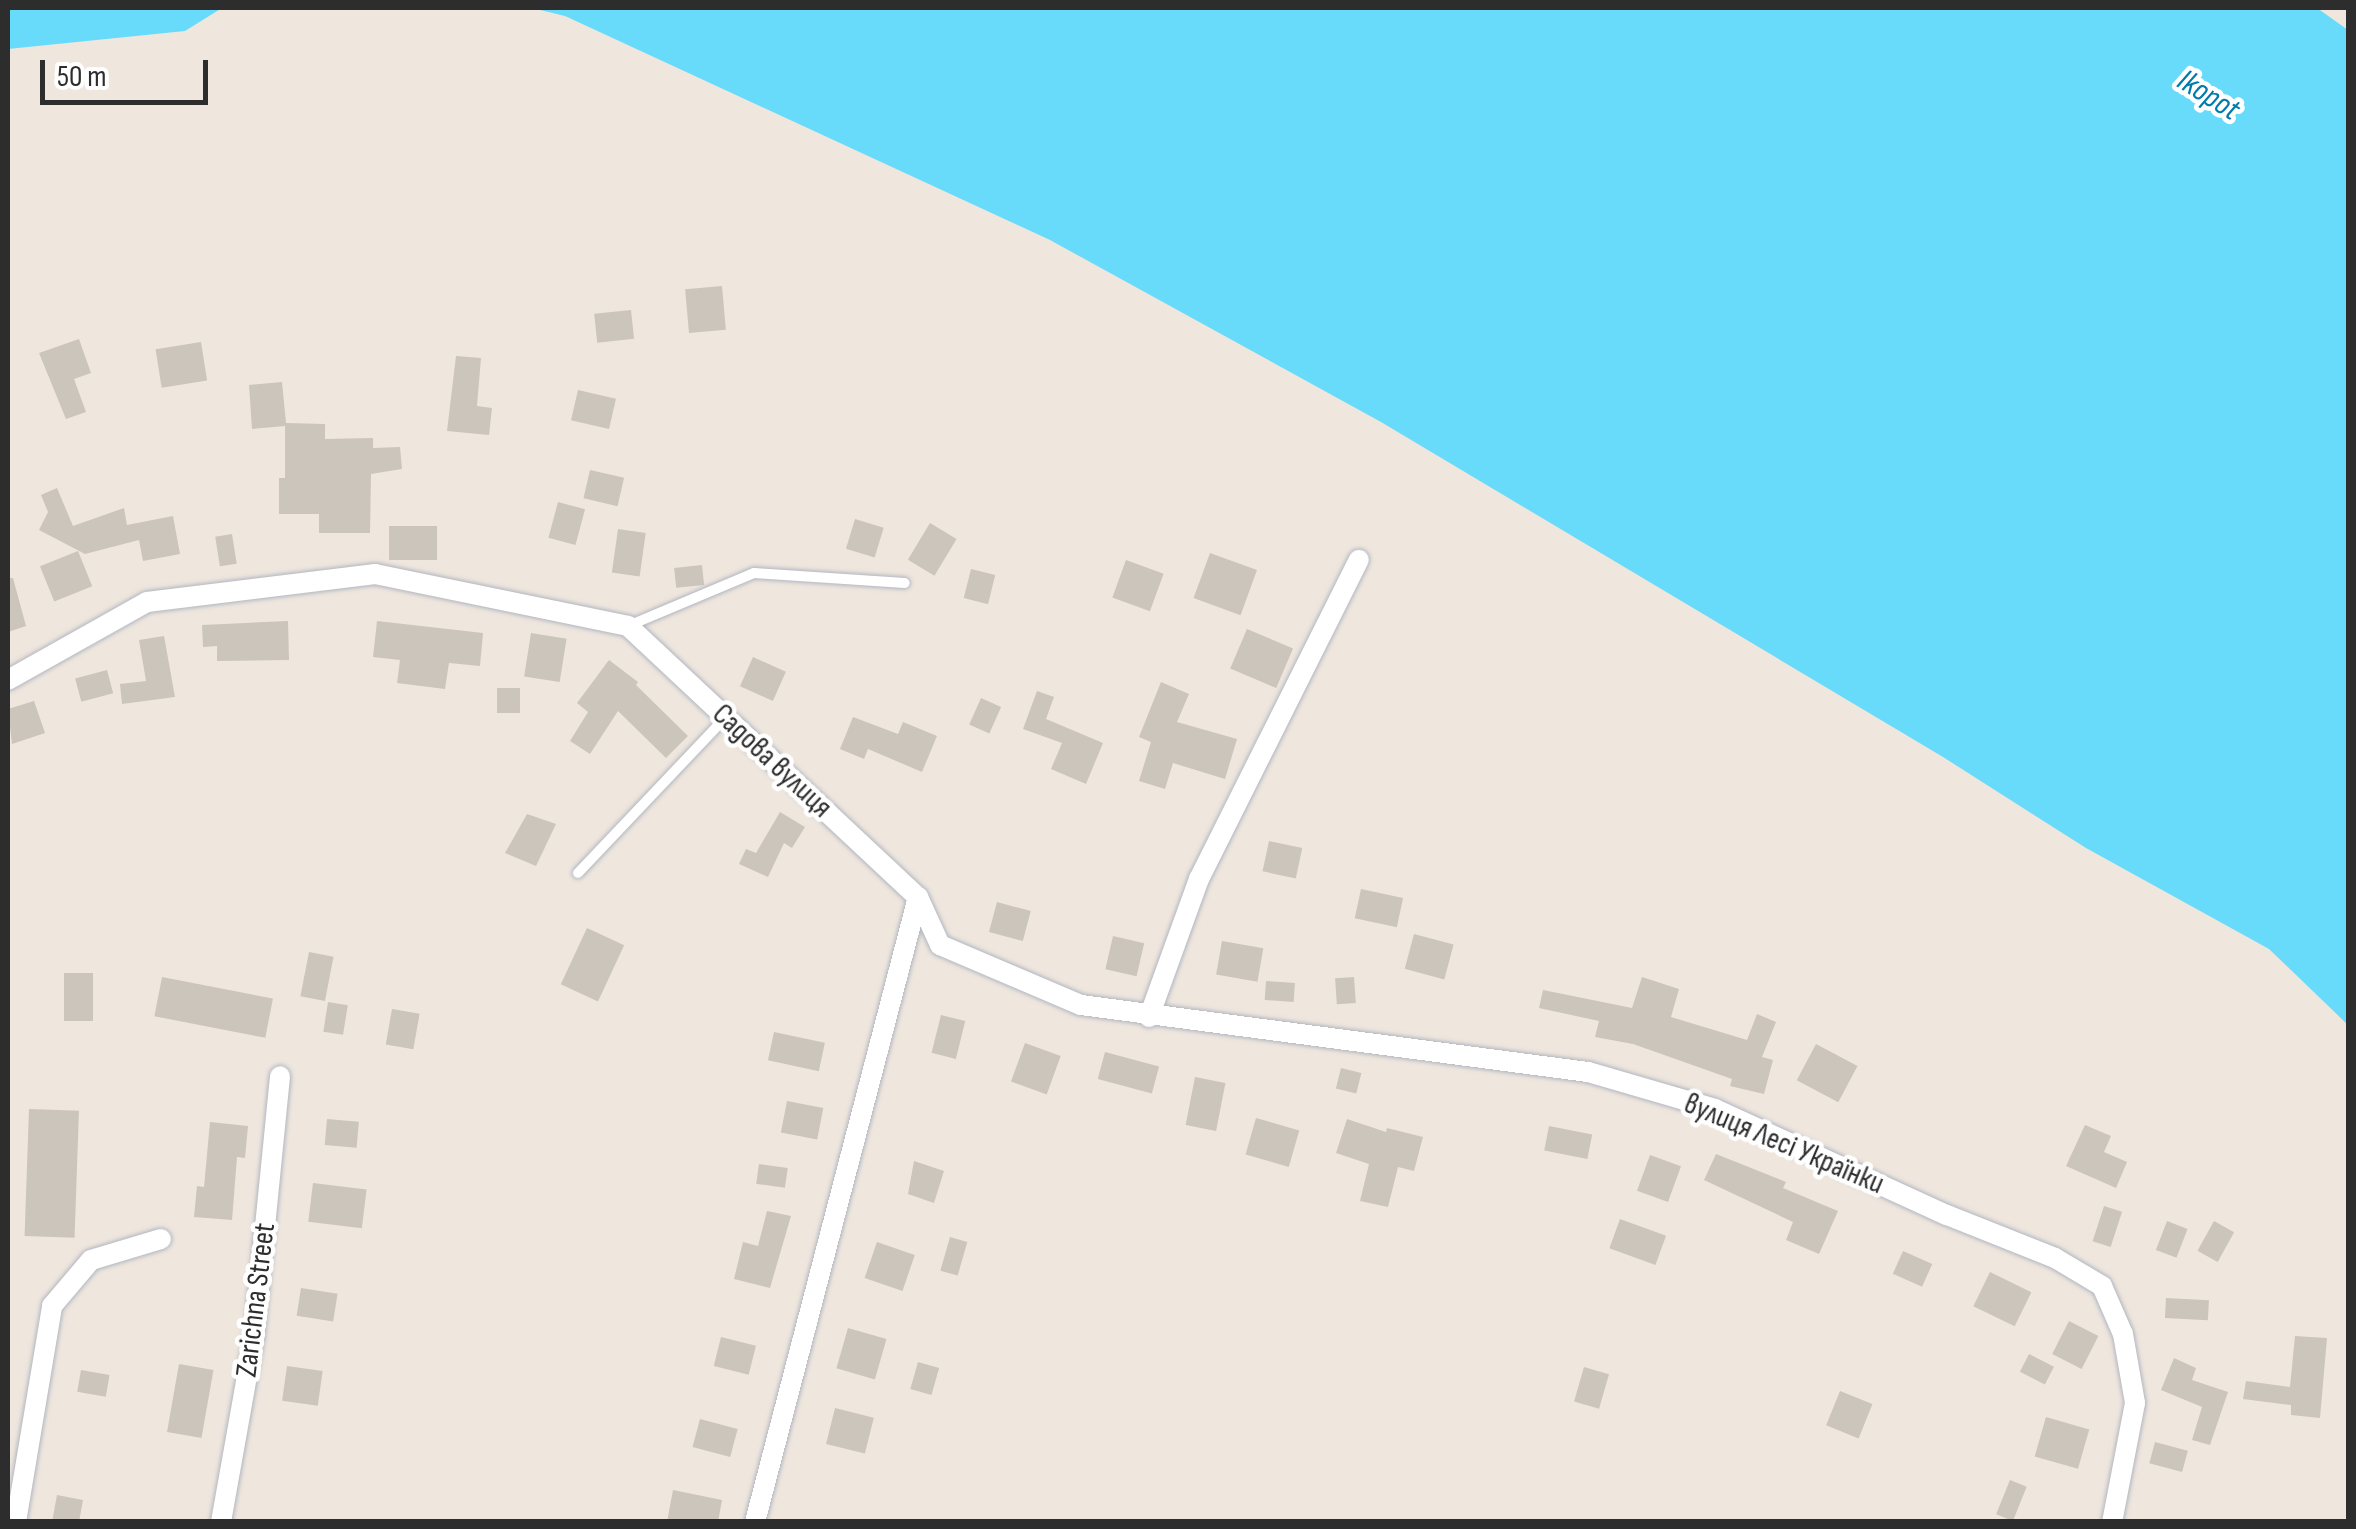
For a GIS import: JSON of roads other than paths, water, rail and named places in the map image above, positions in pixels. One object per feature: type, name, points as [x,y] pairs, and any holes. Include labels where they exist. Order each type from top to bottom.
[{"type":"street","points":[[1149,1017],[1198,879],[1359,560]]},
{"type":"street","points":[[8,680],[146,602],[374,574],[628,626]]},
{"type":"street","name":"Садова вулиця","points":[[628,626],[918,897]]},
{"type":"street","points":[[756,1522],[918,897]]},
{"type":"street","name":"вулиця Лесі Українки","points":[[918,897],[940,945],[1082,1005],[1149,1017],[1232,1024],[1461,1058],[1588,1072],[1716,1109],[1947,1215],[2054,1258],[2102,1286],[2124,1334],[2135,1403],[2112,1522]]},
{"type":"street","name":"Zarichna Street","points":[[221,1522],[254,1337],[280,1076]]},
{"type":"street","points":[[16,1522],[52,1306],[91,1260],[161,1239]]},
{"type":"lane","points":[[628,626],[754,573],[905,584]]},
{"type":"lane","points":[[578,873],[726,718]]},
{"type":"water","points":[[8,8],[222,8],[185,31],[8,49]]},
{"type":"water","name":"Ikopot","points":[[532,8],[2317,8],[2348,30],[2348,1025],[2269,949],[2086,848],[1943,757],[1381,422],[1050,240],[565,16]]}]
